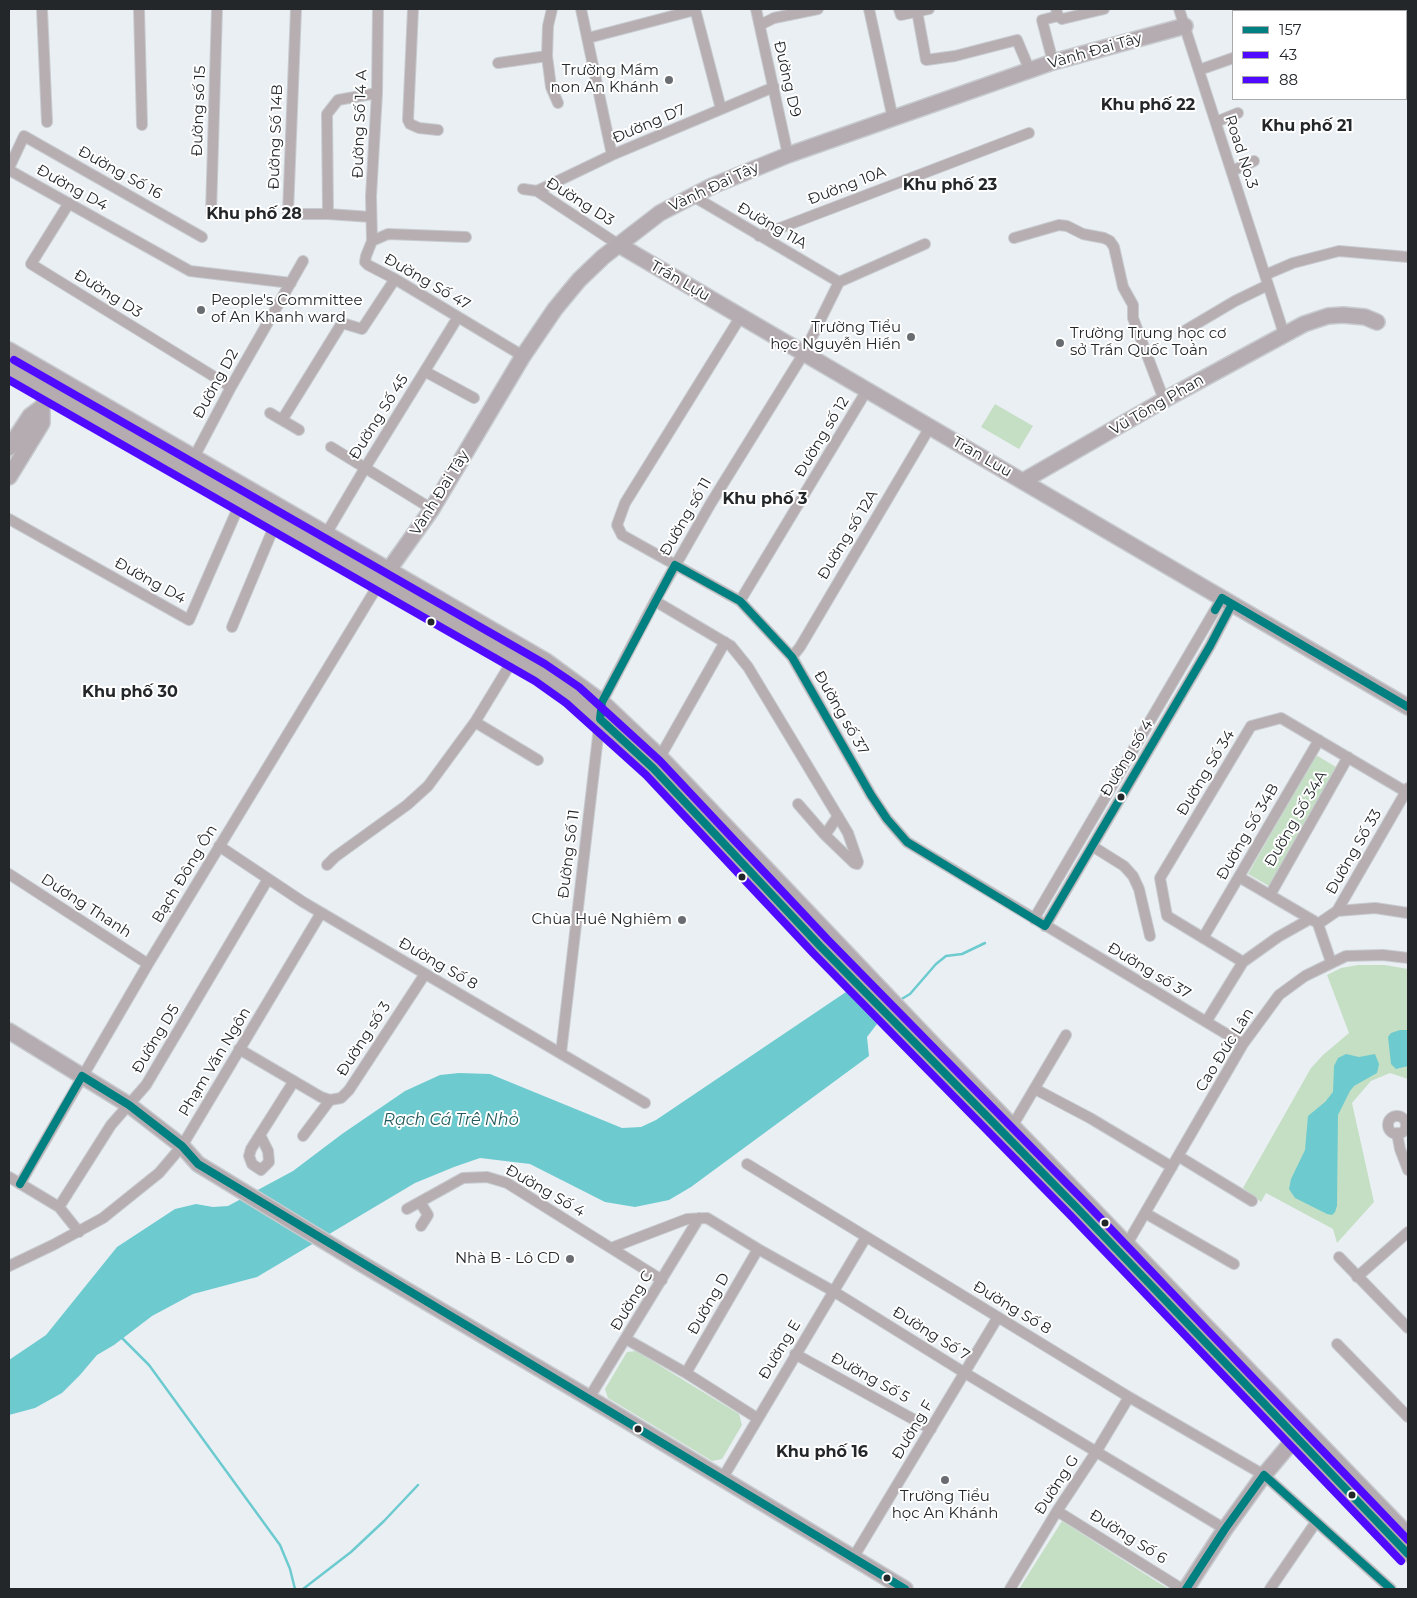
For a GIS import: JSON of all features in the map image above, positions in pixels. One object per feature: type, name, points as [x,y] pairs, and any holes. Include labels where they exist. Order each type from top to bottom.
[{"type":"street","points":[[42,9],[47,122]]},
{"type":"street","points":[[139,9],[142,125]]},
{"type":"street","name":"Đường số 15","points":[[211,213],[217,9]]},
{"type":"street","name":"Đường Số 14B","points":[[296,9],[288,212],[290,214],[371,217]]},
{"type":"street","name":"Đường Số 14 A","points":[[372,242],[371,217],[377,93],[378,9]]},
{"type":"street","points":[[413,9],[408,120],[410,124],[419,128],[438,130]]},
{"type":"street","points":[[552,9],[548,26],[547,56],[551,87],[558,103]]},
{"type":"street","points":[[581,9],[612,155]]},
{"type":"street","name":"Đường D9","points":[[756,9],[788,155]]},
{"type":"street","points":[[760,25],[773,13],[818,9]]},
{"type":"street","points":[[869,9],[893,119]]},
{"type":"street","points":[[899,9],[901,14],[929,9]]},
{"type":"street","points":[[1053,62],[1042,20],[1057,12],[1062,19],[1104,9]]},
{"type":"street","name":"Road No.3","points":[[1179,9],[1266,280]]},
{"type":"street","points":[[588,38],[695,10],[721,109]]},
{"type":"street","points":[[917,12],[926,60],[955,56],[1017,40],[1030,71]]},
{"type":"street","name":"Vành Đai Tây","points":[[380,582],[432,509],[523,356],[566,294],[603,257],[654,216],[691,195],[788,155],[1053,62],[1185,26]]},
{"type":"street","points":[[498,63],[547,56]]},
{"type":"street","points":[[1200,70],[1232,58]]},
{"type":"street","name":"Đường D7","points":[[537,191],[612,155],[774,87]]},
{"type":"street","points":[[328,214],[328,114],[338,100],[377,93]]},
{"type":"street","points":[[1216,122],[1238,113]]},
{"type":"street","name":"Đường 10A","points":[[759,236],[1029,133]]},
{"type":"street","name":"Đường Số 16","points":[[9,169],[24,136],[202,237]]},
{"type":"street","points":[[1232,171],[1254,161]]},
{"type":"street","name":"Đường D4","points":[[9,169],[190,271],[290,283]]},
{"type":"street","name":"Đường D3","points":[[523,189],[537,191],[619,245]]},
{"type":"street","name":"Đường 11A","points":[[691,195],[839,282]]},
{"type":"street","name":"Đường D3","points":[[69,203],[31,264],[231,387]]},
{"type":"street","points":[[1014,238],[1059,225],[1110,241],[1114,247],[1123,287],[1133,305],[1133,318],[1164,400]]},
{"type":"street","name":"Đường Số 47","points":[[466,237],[388,234],[372,242],[365,262],[523,356]]},
{"type":"street","points":[[804,353],[839,282],[925,244]]},
{"type":"street","name":"Trần Lựu","points":[[619,245],[741,316]]},
{"type":"street","points":[[1186,330],[1293,263],[1339,251],[1408,258]]},
{"type":"street","name":"Đường D2","points":[[191,464],[231,387],[304,262]]},
{"type":"street","points":[[282,420],[342,323],[362,329],[395,279]]},
{"type":"street","points":[[1266,280],[1284,334]]},
{"type":"street","name":"Tran Luu","points":[[741,316],[1408,707]]},
{"type":"street","name":"Đường số 37","points":[[741,316],[625,503],[617,525],[622,535],[740,601],[792,657],[871,795],[887,819],[907,842],[1243,1044]]},
{"type":"street","name":"Vũ Tông Phan","points":[[1023,481],[1164,400],[1304,324],[1328,316],[1353,316],[1377,322]]},
{"type":"street","name":"Đường Số 45","points":[[326,534],[458,317]]},
{"type":"street","points":[[9,350],[191,464],[240,501],[540,673],[572,695],[600,718],[653,768],[826,941],[927,1046],[1078,1209],[1300,1433],[1408,1535]]},
{"type":"street","name":"Đường số 11","points":[[602,702],[675,565],[804,353]]},
{"type":"street","points":[[9,369],[326,534],[546,661],[602,702],[660,757],[826,941]]},
{"type":"street","points":[[426,372],[474,398]]},
{"type":"street","name":"Đường số 12","points":[[740,601],[867,390]]},
{"type":"street","points":[[9,448],[30,416],[42,407],[50,392]]},
{"type":"street","points":[[9,477],[42,423],[42,407]]},
{"type":"street","points":[[270,413],[299,430]]},
{"type":"street","name":"Đường số 12A","points":[[792,657],[800,647],[930,427]]},
{"type":"street","points":[[331,447],[432,509]]},
{"type":"street","name":"Đường D4","points":[[9,519],[189,620],[240,501]]},
{"type":"street","points":[[232,627],[276,522]]},
{"type":"street","name":"Bạch Đông Ôn","points":[[20,1184],[148,964],[380,582]]},
{"type":"street","points":[[655,601],[731,646],[748,667],[838,816],[848,834],[858,863],[854,863],[825,835],[798,804]]},
{"type":"street","name":"Đường số 4","points":[[1046,926],[1210,646],[1227,601]]},
{"type":"street","name":"Đường số 4","points":[[1034,919],[1227,601]]},
{"type":"street","points":[[660,757],[725,642]]},
{"type":"street","points":[[326,866],[428,786],[475,722],[514,658]]},
{"type":"street","name":"Đường Số 11","points":[[561,1053],[602,702]]},
{"type":"street","name":"Đường Số 34","points":[[1243,962],[1167,916],[1160,878],[1251,726],[1281,718],[1408,791]]},
{"type":"street","points":[[475,722],[538,760]]},
{"type":"street","name":"Đường Số 34B","points":[[1203,938],[1319,740]]},
{"type":"street","name":"Đường Số 34A","points":[[1270,895],[1348,757]]},
{"type":"street","name":"Đường Số 33","points":[[1243,962],[1278,937],[1337,911],[1408,791]]},
{"type":"street","points":[[825,835],[838,816]]},
{"type":"street","name":"Đường Số 8","points":[[219,846],[321,913],[645,1102]]},
{"type":"street","points":[[1092,846],[1124,866],[1134,876],[1150,936]]},
{"type":"street","name":"Dương Thanh","points":[[9,874],[148,964]]},
{"type":"street","points":[[1240,877],[1314,921],[1330,962]]},
{"type":"street","name":"Đường D5","points":[[59,1207],[111,1125],[146,1085],[268,879]]},
{"type":"street","points":[[1337,911],[1375,908],[1408,913]]},
{"type":"street","name":"Phạm Văn Ngôn","points":[[9,1266],[79,1232],[102,1218],[159,1173],[182,1146],[321,913]]},
{"type":"street","name":"Cao Đức Lân","points":[[1127,1244],[1243,1044],[1279,995],[1305,976],[1330,962],[1346,956],[1383,955],[1408,958]]},
{"type":"street","points":[[1206,1022],[1243,962]]},
{"type":"street","name":"Đường số 3","points":[[330,1100],[341,1098],[349,1090],[425,974]]},
{"type":"street","points":[[9,1031],[129,1105],[182,1146],[198,1164],[904,1589]]},
{"type":"street","points":[[1012,1125],[1066,1035]]},
{"type":"street","points":[[927,1046],[1012,1125],[1127,1244],[1408,1554]]},
{"type":"street","points":[[239,1049],[321,1097],[330,1100],[303,1136]]},
{"type":"street","points":[[260,1135],[294,1081]]},
{"type":"street","points":[[1035,1089],[1090,1118],[1172,1167]]},
{"type":"street","points":[[1397,1133],[1400,1149],[1408,1170]]},
{"type":"street","points":[[1178,1156],[1252,1201]]},
{"type":"street","name":"Đường Số 8","points":[[747,1164],[1129,1397],[1264,1475],[1391,1589]]},
{"type":"street","points":[[9,1177],[59,1207],[79,1232]]},
{"type":"street","name":"Đường Số 4","points":[[407,1209],[463,1178],[487,1177],[507,1183],[662,1280]]},
{"type":"street","points":[[420,1202],[428,1215],[421,1226]]},
{"type":"street","points":[[1145,1213],[1234,1264]]},
{"type":"street","points":[[611,1248],[687,1219],[699,1218]]},
{"type":"street","name":"Đường Số 7","points":[[699,1218],[707,1218],[834,1291],[965,1373],[1225,1530]]},
{"type":"street","name":"Đường C","points":[[589,1398],[699,1218]]},
{"type":"street","points":[[1357,1277],[1408,1232]]},
{"type":"street","name":"Đường E","points":[[722,1479],[866,1237]]},
{"type":"street","name":"Đường D","points":[[686,1373],[758,1249]]},
{"type":"street","points":[[1339,1257],[1408,1328]]},
{"type":"street","name":"Đường F","points":[[853,1558],[998,1317]]},
{"type":"street","points":[[626,1340],[686,1373],[758,1418]]},
{"type":"street","points":[[1337,1344],[1408,1417]]},
{"type":"street","name":"Đường Số 5","points":[[795,1354],[930,1429]]},
{"type":"street","name":"Đường G","points":[[1010,1589],[1129,1397]]},
{"type":"street","points":[[1184,1589],[1264,1475],[1300,1433]]},
{"type":"street","name":"Đường Số 6","points":[[1057,1511],[1184,1589]]},
{"type":"street","points":[[1270,1589],[1316,1522]]},
{"type":"green space","points":[[995,404],[1033,426],[1019,449],[981,427]]},
{"type":"green space","points":[[1316,755],[1336,767],[1269,886],[1248,874]]},
{"type":"green space","points":[[1358,965],[1385,965],[1408,969],[1408,1079],[1390,1073],[1371,1081],[1352,1103],[1374,1202],[1337,1243],[1333,1229],[1266,1193],[1261,1202],[1243,1188],[1311,1068],[1349,1033],[1327,975],[1341,968]]},
{"type":"green space","points":[[636,1351],[739,1414],[742,1425],[722,1459],[712,1461],[608,1398],[605,1389],[627,1352]]},
{"type":"green space","points":[[1062,1521],[1159,1583],[1169,1589],[1019,1589]]},
{"type":"water","name":"Rạch Cá Trê Nhỏ","points":[[846,992],[877,1024],[867,1037],[869,1056],[691,1187],[669,1200],[635,1207],[605,1202],[530,1164],[480,1158],[415,1183],[257,1277],[193,1294],[152,1316],[114,1345],[97,1355],[62,1393],[35,1408],[9,1415],[9,1360],[46,1335],[117,1247],[175,1209],[196,1204],[213,1207],[228,1206],[293,1171],[342,1134],[405,1091],[440,1075],[459,1073],[490,1074],[622,1128],[641,1127],[656,1120]]},
{"type":"water","points":[[1408,1030],[1408,1066],[1396,1069],[1391,1064],[1388,1037],[1391,1033]]},
{"type":"water","points":[[1346,1054],[1359,1057],[1375,1054],[1379,1064],[1377,1073],[1354,1086],[1338,1115],[1337,1206],[1332,1215],[1295,1198],[1289,1189],[1291,1179],[1305,1150],[1308,1116],[1325,1102],[1333,1092],[1334,1066],[1338,1058]]},
{"type":"waterway","name":"Rạch Cá Trê Nhỏ","points":[[900,1000],[910,994],[936,964],[946,956],[962,954],[985,943]]},
{"type":"waterway","points":[[120,1336],[149,1365],[280,1545],[290,1569],[295,1589]]},
{"type":"waterway","points":[[303,1589],[351,1552],[418,1485]]},
{"type":"transit line","name":"88","points":[[14,360],[545,664],[579,687],[660,761],[827,939],[1085,1202],[1408,1540]]},
{"type":"transit line","name":"43","points":[[9,380],[535,681],[566,703],[646,775],[813,953],[1071,1216],[1401,1561]]},
{"type":"transit line","name":"157","points":[[675,565],[602,702],[600,719],[653,768],[820,946],[1078,1209],[1408,1554]]},
{"type":"transit line","name":"157","points":[[675,565],[740,601],[792,657],[871,795],[887,819],[907,842],[1045,926],[1210,646],[1232,604]]},
{"type":"transit line","name":"157","points":[[1215,610],[1222,598],[1408,707]]},
{"type":"transit line","name":"157","points":[[82,1076],[129,1105],[182,1146],[198,1164],[905,1589]]},
{"type":"transit line","name":"157","points":[[20,1184],[82,1076]]},
{"type":"transit line","name":"157","points":[[1264,1475],[1391,1589]]},
{"type":"transit line","name":"157","points":[[1186,1589],[1225,1529],[1264,1475]]},
{"type":"place","name":"Trường Mầm non An Khánh","points":[[669,80]]},
{"type":"place","name":"People's Committee of An Khanh ward","points":[[201,310]]},
{"type":"place","name":"Trường Tiểu học Nguyễn Hiền","points":[[911,337]]},
{"type":"place","name":"Trường Trung học cơ sở Trần Quốc Toản","points":[[1060,343]]},
{"type":"place","name":"Chùa Huê Nghiêm","points":[[682,920]]},
{"type":"place","name":"Nhà B - Lô CD","points":[[570,1259]]},
{"type":"place","name":"Trường Tiểu học An Khánh","points":[[945,1480]]},
{"type":"district","name":"Khu phố 22","points":[[1148,105]]},
{"type":"district","name":"Khu phố 21","points":[[1307,126]]},
{"type":"district","name":"Khu phố 23","points":[[950,185]]},
{"type":"district","name":"Khu phố 28","points":[[254,214]]},
{"type":"district","name":"Khu phố 3","points":[[765,499]]},
{"type":"district","name":"Khu phố 30","points":[[130,692]]},
{"type":"district","name":"Khu phố 16","points":[[822,1452]]}]
